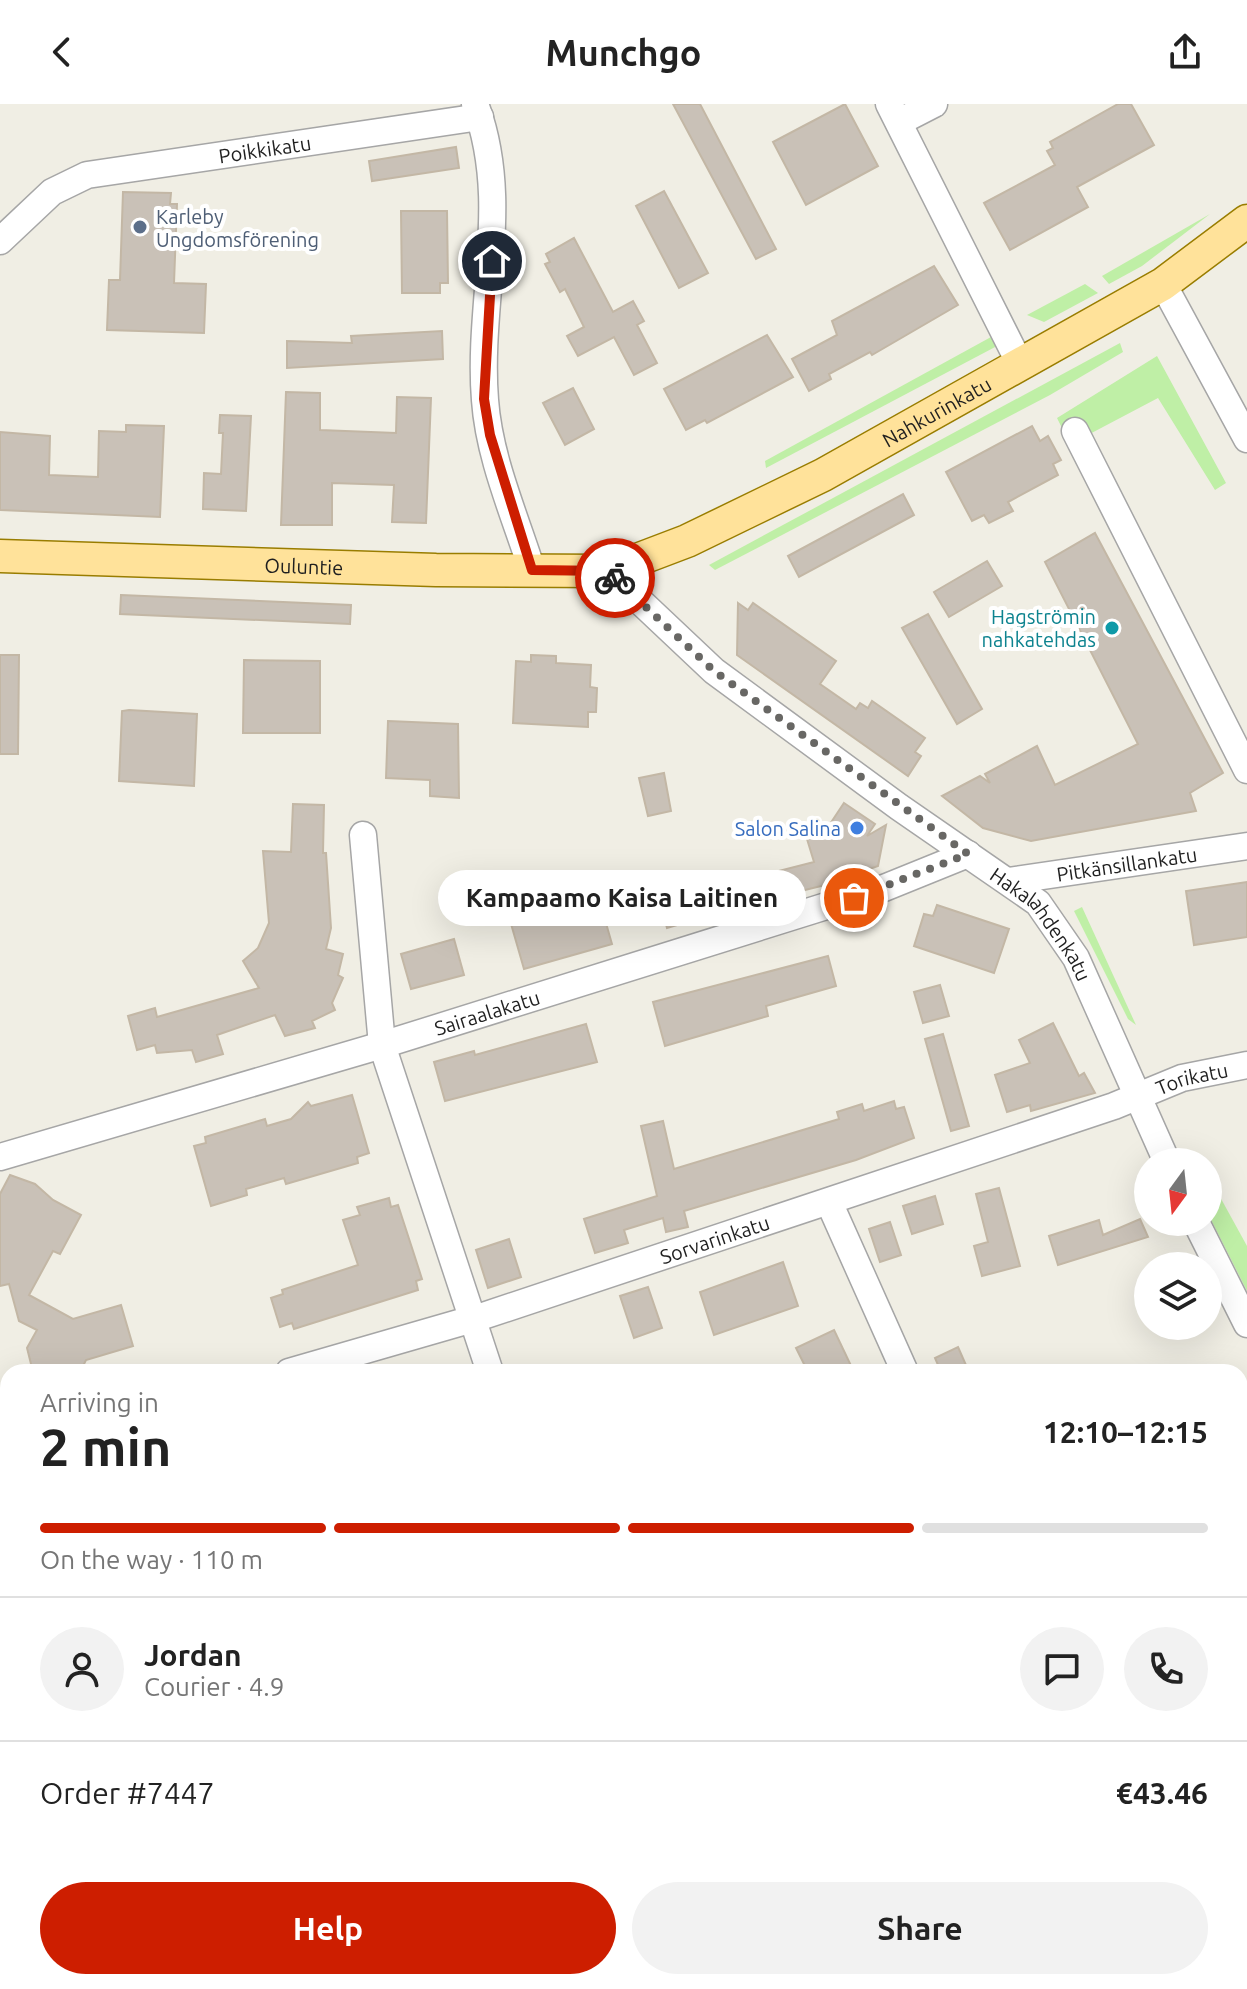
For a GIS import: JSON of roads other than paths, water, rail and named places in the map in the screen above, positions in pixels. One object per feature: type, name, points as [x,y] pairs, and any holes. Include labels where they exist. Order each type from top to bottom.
[{"type":"main road","name":"Nahkurinkatu","points":[[608,571],[687,541],[823,475],[1163,284],[1247,221]]},
{"type":"main road","name":"Ouluntie","points":[[0,556],[608,571]]},
{"type":"street","points":[[934,104],[894,113],[1021,366]]},
{"type":"street","points":[[478,110],[494,237],[484,399],[490,435],[532,570]]},
{"type":"street","name":"Poikkikatu","points":[[0,241],[52,192],[87,175],[261,150],[478,110]]},
{"type":"street","points":[[1163,284],[1247,439]]},
{"type":"street","points":[[1075,431],[1247,770]]},
{"type":"street","name":"Hakalahdenkatu","points":[[608,571],[714,671],[1038,903],[1063,937],[1161,1148]]},
{"type":"street","points":[[363,835],[382,1045],[487,1364]]},
{"type":"street","name":"Pitkänsillankatu","points":[[1008,881],[1247,846]]},
{"type":"street","name":"Sairaalakatu","points":[[0,1157],[382,1045],[884,888],[968,854]]},
{"type":"street","name":"Torikatu","points":[[1139,1096],[1193,1075],[1247,1065]]},
{"type":"street","name":"Sorvarinkatu","points":[[317,1364],[471,1320],[1139,1096]]},
{"type":"street","points":[[829,1202],[901,1364]]},
{"type":"street","points":[[1203,1236],[1247,1324]]},
{"type":"place","name":"Karleby Ungdomsförening","points":[[140,227]]},
{"type":"place","name":"Hagströmin nahkatehdas","points":[[1112,628]]},
{"type":"place","name":"Salon Salina","points":[[857,828]]},
{"type":"place","name":"Kampaamo Kaisa Laitinen","points":[[854,898]]}]
